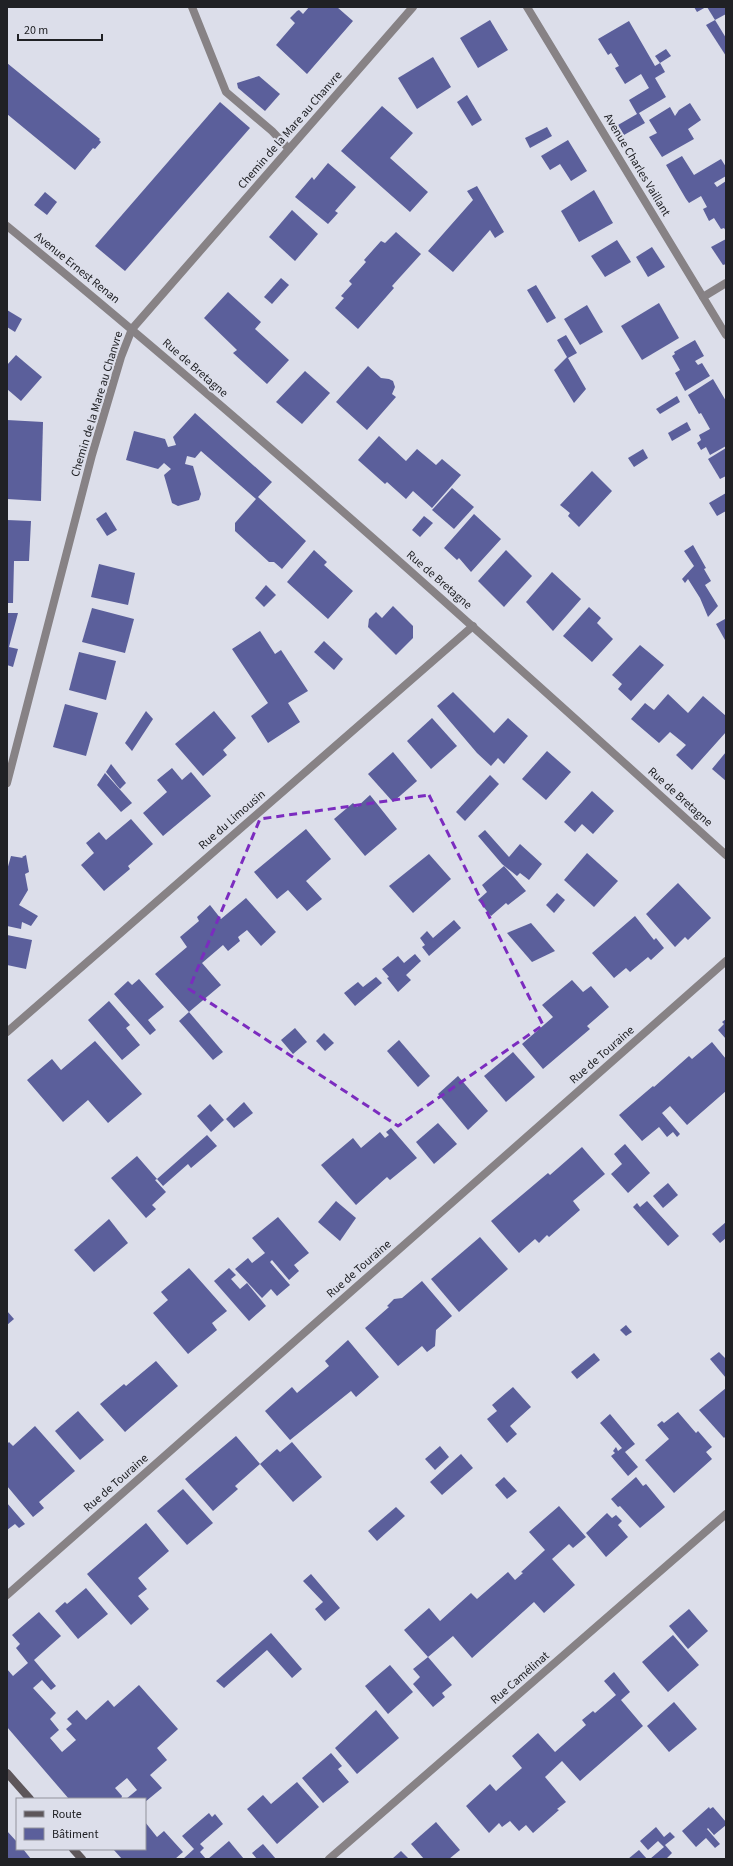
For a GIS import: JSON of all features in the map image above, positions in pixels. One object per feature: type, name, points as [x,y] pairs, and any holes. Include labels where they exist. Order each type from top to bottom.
[{"type":"street","points":[[192,7],[226,92],[272,131],[289,149]]},
{"type":"street","name":"Chemin de la Mare au Chanvre","points":[[7,783],[92,455],[121,357],[132,329],[413,7]]},
{"type":"street","name":"Avenue Charles Vaillant","points":[[528,7],[726,335]]},
{"type":"street","name":"Avenue Ernest Renan","points":[[7,226],[132,329]]},
{"type":"street","points":[[703,297],[726,283]]},
{"type":"street","name":"Rue de Bretagne","points":[[132,329],[473,626],[726,855]]},
{"type":"street","name":"Rue du Limousin","points":[[7,1032],[473,626]]},
{"type":"street","name":"Rue de Touraine","points":[[7,1595],[726,961]]},
{"type":"street","name":"Rue Camélinat","points":[[329,1859],[726,1514]]},
{"type":"street","points":[[7,1772],[29,1798]]},
{"type":"street","points":[[74,1850],[82,1859]]},
{"type":"highlighted area","points":[[429,795],[543,1025],[398,1126],[189,989],[260,819]]},
{"type":"building","points":[[309,7],[337,7],[353,21],[307,74],[276,45],[295,23],[290,18],[299,10],[303,14]]},
{"type":"building","points":[[694,7],[706,7],[697,12]]},
{"type":"building","points":[[707,7],[726,7],[726,14],[715,20]]},
{"type":"building","points":[[490,20],[508,50],[478,68],[460,38]]},
{"type":"building","points":[[715,20],[726,38],[726,56],[706,25]]},
{"type":"building","points":[[629,21],[655,66],[660,63],[665,72],[655,78],[666,97],[639,113],[645,123],[624,135],[618,125],[637,114],[629,100],[649,88],[641,74],[625,84],[615,68],[619,66],[611,53],[608,55],[598,39]]},
{"type":"building","points":[[666,49],[671,56],[660,63],[655,56]]},
{"type":"building","points":[[433,57],[451,87],[417,109],[398,78]]},
{"type":"building","points":[[7,63],[100,139],[99,140],[101,142],[95,149],[93,148],[75,170],[7,114]]},
{"type":"building","points":[[259,76],[280,94],[265,111],[238,88],[237,83]]},
{"type":"building","points":[[467,95],[482,120],[472,126],[457,102]]},
{"type":"building","points":[[220,102],[250,128],[125,271],[95,246]]},
{"type":"building","points":[[690,103],[701,120],[688,129],[694,139],[662,157],[649,137],[657,133],[649,120],[670,107],[675,116],[679,110]]},
{"type":"building","points":[[382,106],[413,133],[390,158],[428,192],[410,212],[341,151]]},
{"type":"building","points":[[547,127],[552,136],[530,148],[525,138]]},
{"type":"building","points":[[568,140],[587,171],[571,181],[560,164],[550,170],[541,156]]},
{"type":"building","points":[[682,156],[694,175],[721,159],[726,167],[726,176],[714,183],[717,187],[726,181],[726,231],[724,228],[721,229],[714,218],[709,221],[703,209],[707,207],[701,196],[689,203],[666,165]]},
{"type":"building","points":[[328,163],[356,187],[335,211],[338,213],[328,224],[295,197],[312,177],[314,180]]},
{"type":"building","points":[[477,186],[504,232],[495,238],[490,230],[453,272],[428,251],[473,200],[467,191]]},
{"type":"building","points":[[594,190],[613,223],[579,242],[561,211]]},
{"type":"building","points":[[45,192],[57,202],[47,215],[34,205]]},
{"type":"building","points":[[292,210],[318,234],[295,261],[269,237]]},
{"type":"building","points":[[396,232],[421,254],[392,286],[394,288],[358,329],[335,308],[344,298],[341,296],[352,284],[349,281],[366,262],[364,260],[381,241],[385,243]]},
{"type":"building","points":[[726,239],[726,264],[723,265],[711,247]]},
{"type":"building","points":[[617,240],[631,262],[605,277],[591,256]]},
{"type":"building","points":[[652,247],[665,267],[648,277],[636,257]]},
{"type":"building","points":[[281,278],[289,285],[272,304],[264,297]]},
{"type":"building","points":[[536,285],[556,318],[547,323],[527,290]]},
{"type":"building","points":[[228,292],[261,322],[255,329],[289,360],[267,384],[233,353],[237,350],[204,318]]},
{"type":"building","points":[[659,303],[679,338],[642,360],[621,326]]},
{"type":"building","points":[[587,305],[603,332],[580,345],[564,319]]},
{"type":"building","points":[[7,310],[22,319],[15,332],[7,327]]},
{"type":"building","points":[[566,335],[577,353],[568,358],[586,389],[574,403],[554,370],[567,357],[557,340]]},
{"type":"building","points":[[695,340],[704,356],[695,361],[698,365],[702,363],[710,376],[685,391],[675,373],[680,370],[672,356],[675,354],[674,352]]},
{"type":"building","points":[[16,355],[42,377],[21,401],[7,389],[7,365]]},
{"type":"building","points":[[368,366],[381,378],[393,381],[395,387],[392,394],[396,397],[367,430],[336,402]]},
{"type":"building","points":[[305,371],[330,393],[302,424],[276,402]]},
{"type":"building","points":[[713,379],[726,401],[726,446],[710,455],[706,447],[701,450],[697,443],[701,440],[699,435],[710,429],[688,395]]},
{"type":"building","points":[[677,396],[680,402],[660,414],[656,409]]},
{"type":"building","points":[[195,413],[272,482],[258,497],[306,541],[282,569],[274,562],[269,562],[235,531],[235,523],[256,499],[201,451],[195,458],[187,456],[185,464],[193,466],[201,494],[199,500],[178,506],[172,503],[164,475],[171,469],[164,463],[158,469],[126,460],[134,431],[165,439],[168,447],[176,445],[173,437]]},
{"type":"building","points":[[7,420],[43,422],[41,501],[7,499]]},
{"type":"building","points":[[687,422],[691,430],[672,441],[668,433]]},
{"type":"building","points":[[379,436],[406,461],[417,449],[436,465],[442,459],[461,475],[432,508],[413,491],[406,499],[387,482],[385,484],[358,460]]},
{"type":"building","points":[[726,448],[726,476],[720,479],[708,459]]},
{"type":"building","points":[[643,449],[648,458],[634,467],[628,458]]},
{"type":"building","points":[[592,471],[612,491],[579,527],[568,516],[570,513],[560,505]]},
{"type":"building","points":[[452,488],[474,507],[454,529],[432,510]]},
{"type":"building","points":[[726,493],[726,511],[717,516],[709,503]]},
{"type":"building","points":[[106,512],[117,530],[107,536],[96,519]]},
{"type":"building","points":[[474,514],[501,539],[471,572],[459,558],[457,560],[444,548]]},
{"type":"building","points":[[424,516],[433,523],[420,537],[412,530]]},
{"type":"building","points":[[7,520],[31,521],[29,561],[14,561],[13,603],[7,603]]},
{"type":"building","points":[[693,545],[706,568],[704,569],[711,581],[705,585],[718,606],[708,617],[700,598],[688,579],[685,583],[682,579],[694,566],[684,551]]},
{"type":"building","points":[[314,550],[327,562],[324,565],[353,591],[328,619],[287,582]]},
{"type":"building","points":[[506,550],[532,576],[504,607],[478,581]]},
{"type":"building","points":[[99,564],[135,573],[128,605],[91,597]]},
{"type":"building","points":[[552,572],[581,599],[553,631],[526,602]]},
{"type":"building","points":[[266,585],[276,595],[264,607],[255,598]]},
{"type":"building","points":[[393,606],[413,626],[413,638],[396,655],[368,627],[369,619],[376,612],[382,618]]},
{"type":"building","points":[[589,607],[601,618],[597,623],[613,639],[592,662],[563,636]]},
{"type":"building","points":[[92,608],[134,619],[125,653],[82,642]]},
{"type":"building","points":[[7,613],[18,613],[9,647],[18,649],[13,667],[7,665]]},
{"type":"building","points":[[725,619],[726,639],[725,640],[716,624]]},
{"type":"building","points":[[260,631],[275,654],[281,650],[308,691],[288,703],[300,722],[268,743],[251,716],[268,703],[232,649]]},
{"type":"building","points":[[324,641],[343,659],[334,670],[314,652]]},
{"type":"building","points":[[640,645],[664,665],[631,701],[618,689],[622,684],[612,675]]},
{"type":"building","points":[[79,652],[116,661],[106,700],[69,690]]},
{"type":"building","points":[[453,692],[494,733],[508,718],[528,736],[504,764],[498,758],[491,766],[477,753],[437,706]]},
{"type":"building","points":[[668,694],[688,713],[703,696],[726,716],[726,732],[692,770],[676,755],[686,745],[670,732],[659,743],[631,719],[645,703],[654,710]]},
{"type":"building","points":[[65,704],[98,713],[86,756],[53,747]]},
{"type":"building","points":[[146,711],[153,719],[132,751],[125,743]]},
{"type":"building","points":[[214,711],[236,738],[223,750],[227,755],[203,776],[175,744]]},
{"type":"building","points":[[432,718],[457,746],[431,769],[407,741]]},
{"type":"building","points":[[547,751],[571,772],[546,800],[522,779]]},
{"type":"building","points":[[393,752],[417,781],[393,802],[368,774]]},
{"type":"building","points":[[726,752],[726,781],[712,769]]},
{"type":"building","points":[[111,764],[126,783],[120,789],[106,772]]},
{"type":"building","points":[[172,768],[182,780],[191,772],[211,796],[163,836],[143,813],[167,792],[157,780]]},
{"type":"building","points":[[105,773],[132,803],[121,812],[97,785]]},
{"type":"building","points":[[490,775],[499,784],[465,821],[456,812]]},
{"type":"building","points":[[592,791],[614,811],[593,834],[582,824],[575,832],[564,822]]},
{"type":"building","points":[[370,795],[397,829],[365,856],[334,819],[353,803],[357,807]]},
{"type":"building","points":[[131,819],[153,844],[128,866],[130,869],[104,891],[81,865],[94,853],[86,843],[99,832],[106,840]]},
{"type":"building","points":[[306,829],[331,859],[306,881],[322,899],[307,911],[288,890],[277,899],[254,872]]},
{"type":"building","points":[[485,830],[509,857],[520,844],[542,864],[529,880],[520,873],[517,876],[502,864],[478,836]]},
{"type":"building","points":[[587,853],[618,881],[594,907],[564,880]]},
{"type":"building","points":[[429,854],[451,879],[413,913],[389,886]]},
{"type":"building","points":[[26,855],[29,872],[25,874],[28,890],[19,905],[38,916],[31,926],[22,922],[21,929],[7,926],[7,870],[11,856],[23,858],[22,857]]},
{"type":"building","points":[[504,866],[526,891],[508,905],[506,903],[491,916],[478,900],[487,892],[482,885]]},
{"type":"building","points":[[678,883],[711,918],[688,940],[685,937],[675,947],[646,914]]},
{"type":"building","points":[[557,893],[565,900],[554,913],[546,905]]},
{"type":"building","points":[[246,898],[276,932],[261,946],[247,930],[238,937],[240,941],[228,951],[223,945],[202,963],[221,985],[189,1012],[155,974],[187,947],[180,937],[199,921],[197,917],[210,905],[221,919]]},
{"type":"building","points":[[635,916],[654,940],[656,938],[664,948],[651,960],[648,957],[630,972],[626,968],[614,978],[592,953]]},
{"type":"building","points":[[454,920],[461,928],[429,956],[422,947],[425,945],[420,938],[427,931],[433,938]]},
{"type":"building","points":[[531,923],[555,951],[532,962],[507,933]]},
{"type":"building","points":[[7,935],[32,940],[26,969],[7,965]]},
{"type":"building","points":[[415,954],[421,961],[406,975],[411,980],[398,992],[382,969],[398,956],[404,963]]},
{"type":"building","points":[[376,977],[382,983],[355,1006],[344,993],[358,982],[363,987]]},
{"type":"building","points":[[139,979],[164,1007],[148,1020],[156,1030],[150,1035],[114,994],[128,981],[132,985]]},
{"type":"building","points":[[572,980],[583,992],[591,986],[609,1007],[587,1026],[590,1029],[543,1069],[522,1044],[553,1017],[542,1005]]},
{"type":"building","points":[[109,1001],[130,1025],[126,1028],[140,1045],[122,1060],[88,1020]]},
{"type":"building","points":[[189,1012],[223,1052],[213,1060],[179,1021]]},
{"type":"building","points":[[726,1019],[726,1039],[718,1030],[724,1024],[722,1022]]},
{"type":"building","points":[[295,1028],[307,1042],[293,1054],[281,1040]]},
{"type":"building","points":[[324,1033],[334,1043],[325,1051],[316,1041]]},
{"type":"building","points":[[399,1040],[430,1076],[418,1087],[387,1051]]},
{"type":"building","points":[[95,1041],[142,1094],[108,1123],[88,1100],[63,1122],[27,1080],[52,1059],[61,1070]]},
{"type":"building","points":[[712,1042],[726,1059],[726,1091],[687,1125],[670,1106],[662,1113],[680,1134],[677,1137],[673,1132],[667,1137],[659,1127],[642,1141],[619,1115],[689,1056],[692,1059]]},
{"type":"building","points":[[513,1052],[535,1077],[506,1102],[484,1076]]},
{"type":"building","points":[[458,1076],[488,1111],[468,1130],[438,1094]]},
{"type":"building","points":[[244,1102],[253,1113],[234,1128],[226,1119]]},
{"type":"building","points":[[210,1104],[224,1120],[211,1132],[197,1116]]},
{"type":"building","points":[[438,1123],[457,1144],[434,1164],[416,1142]]},
{"type":"building","points":[[391,1128],[417,1158],[390,1180],[387,1177],[356,1205],[321,1165],[353,1138],[361,1148],[380,1132],[385,1138],[389,1135],[386,1132]]},
{"type":"building","points":[[207,1135],[217,1146],[191,1168],[188,1164],[163,1186],[157,1179]]},
{"type":"building","points":[[625,1144],[650,1173],[628,1193],[611,1174],[622,1164],[614,1154]]},
{"type":"building","points":[[582,1147],[605,1174],[573,1201],[580,1210],[549,1237],[547,1235],[539,1243],[535,1239],[519,1253],[491,1221],[548,1173],[550,1175]]},
{"type":"building","points":[[137,1156],[166,1192],[152,1205],[156,1209],[146,1218],[111,1178]]},
{"type":"building","points":[[668,1183],[678,1195],[663,1208],[653,1196]]},
{"type":"building","points":[[336,1201],[356,1218],[340,1241],[318,1222]]},
{"type":"building","points":[[647,1201],[679,1236],[668,1246],[633,1207],[637,1203],[640,1207]]},
{"type":"building","points":[[278,1217],[309,1253],[294,1265],[299,1271],[289,1280],[272,1260],[270,1262],[290,1285],[277,1296],[271,1289],[262,1298],[235,1269],[248,1258],[252,1263],[265,1253],[252,1238]]},
{"type":"building","points":[[109,1219],[128,1243],[94,1272],[74,1250]]},
{"type":"building","points":[[726,1222],[726,1238],[720,1243],[712,1234]]},
{"type":"building","points":[[480,1237],[508,1269],[459,1312],[431,1279]]},
{"type":"building","points":[[189,1268],[227,1311],[212,1323],[217,1330],[188,1354],[153,1313],[168,1300],[161,1292]]},
{"type":"building","points":[[229,1268],[236,1275],[231,1279],[240,1289],[247,1283],[266,1306],[249,1321],[214,1281]]},
{"type":"building","points":[[422,1281],[452,1316],[436,1330],[435,1346],[427,1352],[422,1346],[398,1366],[365,1328],[389,1307],[387,1306],[394,1299],[402,1298]]},
{"type":"building","points":[[7,1311],[14,1319],[7,1325]]},
{"type":"building","points":[[626,1325],[632,1332],[626,1336],[620,1330]]},
{"type":"building","points":[[348,1340],[379,1377],[356,1397],[351,1391],[290,1440],[265,1411],[292,1387],[297,1393],[329,1366],[325,1361]]},
{"type":"building","points":[[719,1352],[726,1359],[726,1378],[710,1359]]},
{"type":"building","points":[[594,1353],[600,1360],[577,1379],[571,1372]]},
{"type":"building","points":[[156,1361],[178,1386],[125,1432],[100,1404],[124,1384],[126,1386]]},
{"type":"building","points":[[513,1387],[531,1407],[510,1426],[517,1434],[507,1443],[487,1419],[497,1411],[492,1405]]},
{"type":"building","points":[[726,1388],[726,1436],[724,1438],[699,1410]]},
{"type":"building","points":[[78,1411],[104,1440],[80,1460],[55,1431]]},
{"type":"building","points":[[678,1412],[696,1433],[698,1431],[712,1447],[706,1452],[712,1459],[674,1493],[645,1460],[669,1439],[657,1425],[662,1421],[664,1423]]},
{"type":"building","points":[[610,1414],[635,1444],[625,1452],[638,1467],[628,1476],[611,1456],[615,1453],[613,1451],[616,1447],[618,1451],[622,1448],[600,1423]]},
{"type":"building","points":[[35,1426],[75,1471],[39,1502],[44,1508],[33,1517],[7,1486],[7,1444],[9,1442],[13,1446]]},
{"type":"building","points":[[236,1436],[260,1464],[235,1486],[238,1489],[213,1511],[185,1479]]},
{"type":"building","points":[[292,1442],[322,1477],[293,1502],[260,1464],[277,1449],[280,1452]]},
{"type":"building","points":[[440,1446],[449,1457],[435,1470],[425,1459]]},
{"type":"building","points":[[461,1454],[473,1468],[442,1495],[430,1482]]},
{"type":"building","points":[[504,1477],[517,1491],[507,1499],[495,1485]]},
{"type":"building","points":[[636,1477],[643,1486],[646,1484],[665,1507],[640,1528],[620,1506],[618,1507],[611,1499]]},
{"type":"building","points":[[183,1489],[213,1523],[187,1545],[157,1511]]},
{"type":"building","points":[[7,1503],[25,1524],[19,1528],[15,1524],[7,1530]]},
{"type":"building","points":[[559,1506],[586,1537],[573,1548],[569,1544],[552,1559],[575,1585],[544,1613],[534,1602],[472,1658],[453,1636],[428,1657],[404,1630],[429,1608],[440,1621],[471,1593],[477,1599],[508,1572],[515,1580],[523,1573],[521,1572],[545,1550],[529,1532]]},
{"type":"building","points":[[396,1507],[405,1516],[377,1541],[368,1531]]},
{"type":"building","points":[[607,1513],[612,1518],[616,1515],[622,1521],[618,1525],[628,1537],[606,1557],[586,1533]]},
{"type":"building","points":[[146,1523],[169,1551],[138,1578],[147,1589],[138,1596],[149,1609],[131,1625],[87,1574]]},
{"type":"building","points":[[311,1574],[340,1608],[325,1621],[315,1609],[323,1602],[303,1581]]},
{"type":"building","points":[[86,1588],[108,1614],[78,1639],[55,1611],[65,1602],[67,1604]]},
{"type":"building","points":[[689,1609],[708,1631],[688,1649],[669,1626]]},
{"type":"building","points":[[39,1612],[61,1636],[34,1660],[56,1686],[51,1690],[42,1680],[33,1688],[56,1713],[50,1719],[59,1730],[50,1738],[62,1752],[76,1740],[66,1729],[72,1724],[67,1719],[77,1710],[86,1720],[108,1700],[114,1707],[139,1685],[178,1729],[157,1748],[167,1760],[150,1775],[162,1788],[146,1801],[146,1798],[127,1798],[137,1790],[127,1778],[115,1788],[122,1796],[121,1798],[68,1798],[7,1727],[7,1669],[13,1676],[28,1663],[16,1648],[20,1644],[12,1635]]},
{"type":"building","points":[[271,1633],[302,1669],[292,1678],[267,1650],[224,1688],[216,1681]]},
{"type":"building","points":[[673,1635],[699,1665],[668,1692],[642,1662]]},
{"type":"building","points":[[428,1657],[452,1685],[442,1693],[445,1697],[433,1707],[413,1684],[420,1677],[413,1669]]},
{"type":"building","points":[[390,1665],[413,1692],[388,1714],[365,1686]]},
{"type":"building","points":[[614,1672],[630,1692],[621,1700],[643,1726],[580,1781],[562,1761],[545,1777],[566,1802],[533,1833],[526,1825],[519,1831],[510,1821],[502,1827],[499,1823],[489,1833],[466,1806],[490,1784],[496,1791],[522,1768],[512,1756],[538,1733],[555,1752],[586,1725],[582,1720],[593,1711],[595,1713],[616,1695],[604,1681]]},
{"type":"building","points":[[674,1702],[697,1729],[669,1752],[647,1726]]},
{"type":"building","points":[[376,1710],[399,1738],[357,1774],[335,1748]]},
{"type":"building","points":[[331,1753],[342,1766],[338,1769],[349,1782],[323,1803],[302,1778]]},
{"type":"building","points":[[297,1782],[319,1807],[277,1844],[247,1809],[263,1795],[271,1804]]},
{"type":"building","points":[[709,1807],[710,1809],[713,1807],[726,1822],[726,1825],[714,1835],[708,1828],[707,1829],[720,1844],[715,1848],[706,1838],[696,1847],[682,1831]]},
{"type":"building","points":[[209,1813],[212,1817],[215,1814],[223,1824],[200,1844],[204,1848],[200,1852],[206,1859],[183,1859],[194,1849],[182,1836]]},
{"type":"building","points":[[436,1822],[460,1850],[449,1859],[424,1859],[411,1844]]},
{"type":"building","points":[[146,1823],[157,1837],[164,1831],[183,1852],[175,1859],[122,1859],[114,1850],[146,1850]]},
{"type":"building","points":[[656,1827],[664,1837],[670,1832],[675,1837],[665,1845],[672,1853],[666,1859],[650,1859],[664,1847],[658,1841],[648,1850],[640,1841]]},
{"type":"building","points":[[7,1831],[16,1841],[16,1850],[24,1850],[31,1859],[7,1859]]},
{"type":"building","points":[[229,1841],[244,1859],[208,1859]]},
{"type":"building","points":[[263,1844],[276,1859],[257,1859],[252,1853]]},
{"type":"building","points":[[639,1850],[647,1859],[628,1859]]},
{"type":"building","points":[[401,1851],[409,1859],[392,1859]]}]
